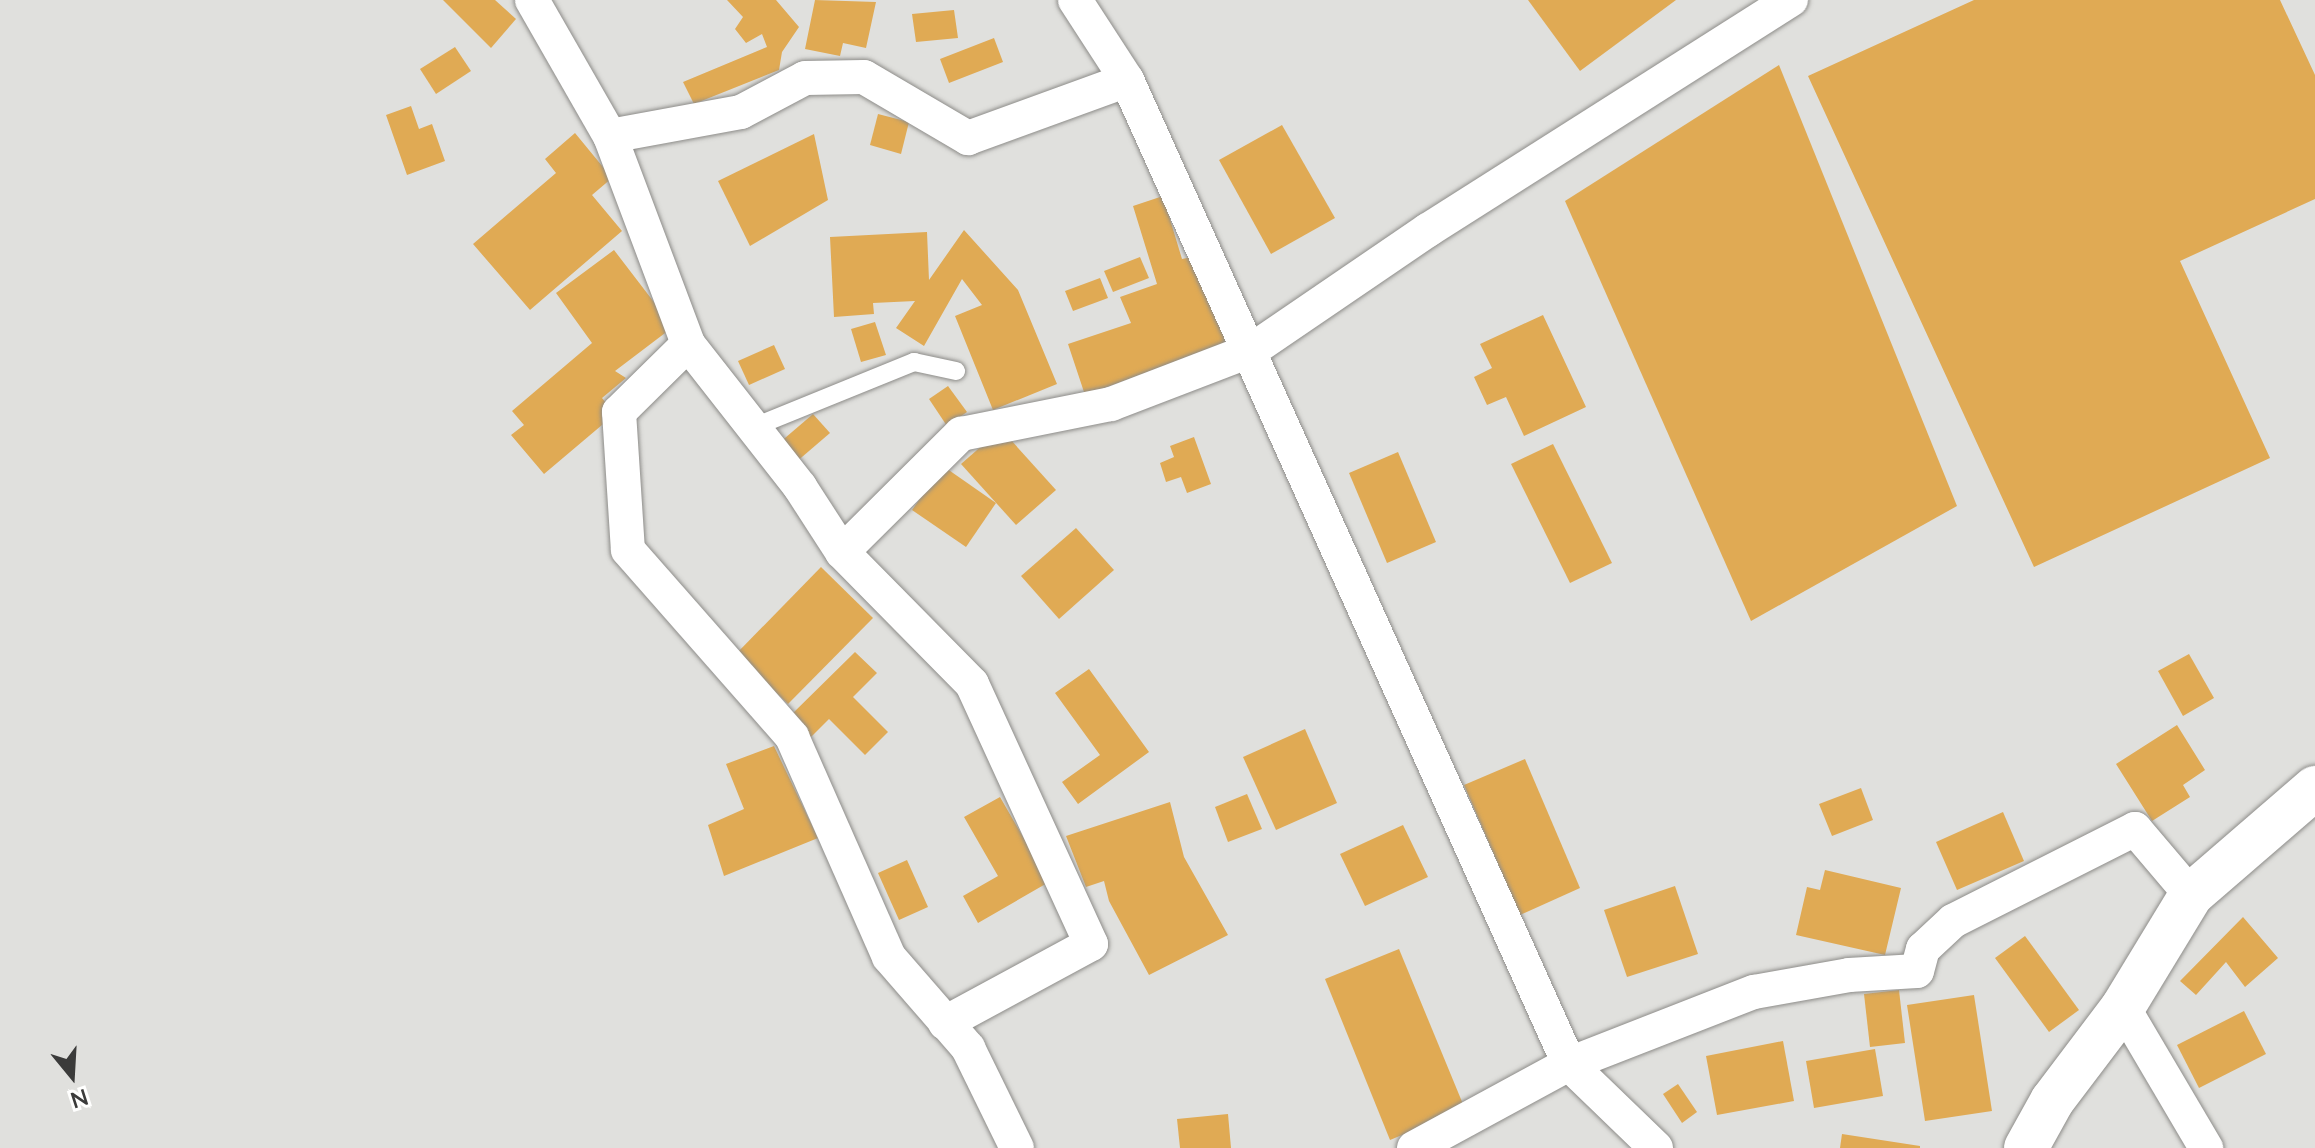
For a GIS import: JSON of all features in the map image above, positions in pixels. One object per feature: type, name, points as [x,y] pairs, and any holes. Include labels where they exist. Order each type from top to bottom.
[{"type":"street","points":[[532,0],[610,136],[688,344],[754,427],[842,552],[972,684],[1091,944],[945,1023]]},
{"type":"street","points":[[1075,0],[1127,80],[1252,350],[1422,745],[1569,1064],[1656,1148]]},
{"type":"street","points":[[842,552],[961,434],[1111,404],[1252,350],[1428,230],[1791,0]]},
{"type":"street","points":[[610,136],[741,112],[805,78],[864,77],[968,138],[1127,80]]},
{"type":"street","points":[[688,344],[619,412],[628,550],[792,737],[889,957],[968,1048],[1017,1148]]},
{"type":"street","points":[[2026,1148],[2052,1101],[2123,1007],[2191,895],[2315,788]]},
{"type":"street","points":[[1414,1148],[1569,1064],[1754,992],[1849,975],[1917,971],[1923,949],[1953,921],[2135,829],[2191,895]]},
{"type":"street","points":[[2123,1007],[2206,1148]]},
{"type":"lane","points":[[754,427],[914,362],[956,371]]},
{"type":"building","points":[[443,0],[495,0],[516,19],[491,48]]},
{"type":"building","points":[[727,0],[776,0],[799,27],[782,52],[779,70],[694,104],[683,82],[767,47],[762,34],[746,43],[735,29],[743,17]]},
{"type":"building","points":[[815,0],[876,2],[866,48],[843,43],[840,56],[805,49]]},
{"type":"building","points":[[1528,0],[1676,0],[1580,71]]},
{"type":"building","points":[[1974,0],[2280,0],[2315,75],[2315,199],[2180,261],[2270,458],[2034,567],[1808,76]]},
{"type":"building","points":[[954,10],[958,38],[916,42],[912,14]]},
{"type":"building","points":[[994,38],[1003,62],[949,83],[940,59]]},
{"type":"building","points":[[455,47],[471,71],[436,94],[420,69]]},
{"type":"building","points":[[1779,65],[1957,506],[1751,621],[1565,201]]},
{"type":"building","points":[[411,106],[419,129],[432,124],[445,161],[407,175],[386,115]]},
{"type":"building","points":[[878,114],[909,122],[901,154],[870,145]]},
{"type":"building","points":[[1282,125],[1335,218],[1271,254],[1219,160]]},
{"type":"building","points":[[575,133],[612,178],[592,195],[622,231],[530,310],[473,244],[556,173],[545,159]]},
{"type":"building","points":[[814,134],[828,200],[750,246],[718,181]]},
{"type":"building","points":[[1163,196],[1182,259],[1197,256],[1234,341],[1085,395],[1068,344],[1131,323],[1120,297],[1157,284],[1133,206]]},
{"type":"building","points":[[964,230],[1018,290],[1057,384],[993,410],[955,316],[982,305],[962,279],[924,346],[896,328],[915,301],[873,303],[874,314],[834,317],[830,237],[927,232],[929,280]]},
{"type":"building","points":[[614,250],[673,327],[615,371],[626,378],[602,398],[615,414],[544,474],[511,435],[524,425],[512,411],[592,343],[556,293]]},
{"type":"building","points":[[1140,257],[1149,278],[1113,292],[1104,271]]},
{"type":"building","points":[[1100,278],[1108,298],[1073,311],[1065,291]]},
{"type":"building","points":[[1543,315],[1586,407],[1524,436],[1506,397],[1487,405],[1474,377],[1492,368],[1480,344]]},
{"type":"building","points":[[875,322],[886,355],[861,362],[851,329]]},
{"type":"building","points":[[774,345],[785,369],[749,385],[738,361]]},
{"type":"building","points":[[948,386],[967,412],[947,426],[929,399]]},
{"type":"building","points":[[813,414],[830,433],[795,463],[778,444]]},
{"type":"building","points":[[1001,429],[1056,490],[1016,525],[961,464]]},
{"type":"building","points":[[1194,437],[1211,484],[1187,493],[1181,477],[1166,482],[1160,463],[1174,457],[1170,446]]},
{"type":"building","points":[[1553,444],[1612,563],[1570,583],[1511,464]]},
{"type":"building","points":[[1398,452],[1436,542],[1387,563],[1349,473]]},
{"type":"building","points":[[943,466],[996,503],[966,547],[912,510]]},
{"type":"building","points":[[1076,528],[1114,570],[1059,619],[1021,576]]},
{"type":"building","points":[[821,567],[873,618],[788,704],[736,654]]},
{"type":"building","points":[[855,652],[877,673],[853,697],[888,732],[865,755],[829,719],[811,737],[790,716]]},
{"type":"building","points":[[2189,654],[2214,698],[2183,716],[2158,671]]},
{"type":"building","points":[[1089,669],[1149,752],[1078,804],[1062,782],[1100,755],[1055,693]]},
{"type":"building","points":[[2177,725],[2205,770],[2183,785],[2190,797],[2152,821],[2116,764]]},
{"type":"building","points":[[1305,729],[1337,803],[1276,830],[1243,757]]},
{"type":"building","points":[[774,746],[818,838],[724,876],[708,825],[744,809],[726,764]]},
{"type":"building","points":[[1525,759],[1580,888],[1520,915],[1464,785]]},
{"type":"building","points":[[1861,788],[1873,820],[1832,836],[1819,804]]},
{"type":"building","points":[[1247,794],[1262,829],[1228,842],[1215,807]]},
{"type":"building","points":[[1000,797],[1049,882],[978,923],[963,896],[998,876],[964,817]]},
{"type":"building","points":[[1170,802],[1184,857],[1228,935],[1149,975],[1109,901],[1104,881],[1086,887],[1066,836]]},
{"type":"building","points":[[2003,812],[2024,861],[1957,890],[1936,842]]},
{"type":"building","points":[[1403,825],[1428,877],[1365,906],[1340,854]]},
{"type":"building","points":[[907,860],[928,907],[899,920],[878,873]]},
{"type":"building","points":[[1825,870],[1901,888],[1885,955],[1796,935],[1807,887],[1820,890]]},
{"type":"building","points":[[1675,886],[1698,954],[1627,977],[1604,910]]},
{"type":"building","points":[[2243,917],[2278,958],[2245,987],[2226,962],[2196,995],[2180,981]]},
{"type":"building","points":[[2025,936],[2079,1010],[2049,1032],[1995,958]]},
{"type":"building","points":[[1399,949],[1465,1109],[1390,1140],[1325,979]]},
{"type":"building","points":[[1899,990],[1905,1043],[1870,1047],[1864,994]]},
{"type":"building","points":[[1974,995],[1992,1111],[1925,1121],[1907,1005]]},
{"type":"building","points":[[2244,1011],[2266,1054],[2199,1088],[2177,1045]]},
{"type":"building","points":[[1783,1041],[1794,1101],[1717,1115],[1706,1056]]},
{"type":"building","points":[[1875,1049],[1883,1096],[1814,1108],[1806,1061]]},
{"type":"building","points":[[1678,1084],[1697,1112],[1682,1123],[1663,1094]]},
{"type":"building","points":[[1228,1114],[1231,1148],[1180,1148],[1177,1119]]},
{"type":"building","points":[[1842,1134],[1920,1146],[1920,1148],[1840,1148]]}]
